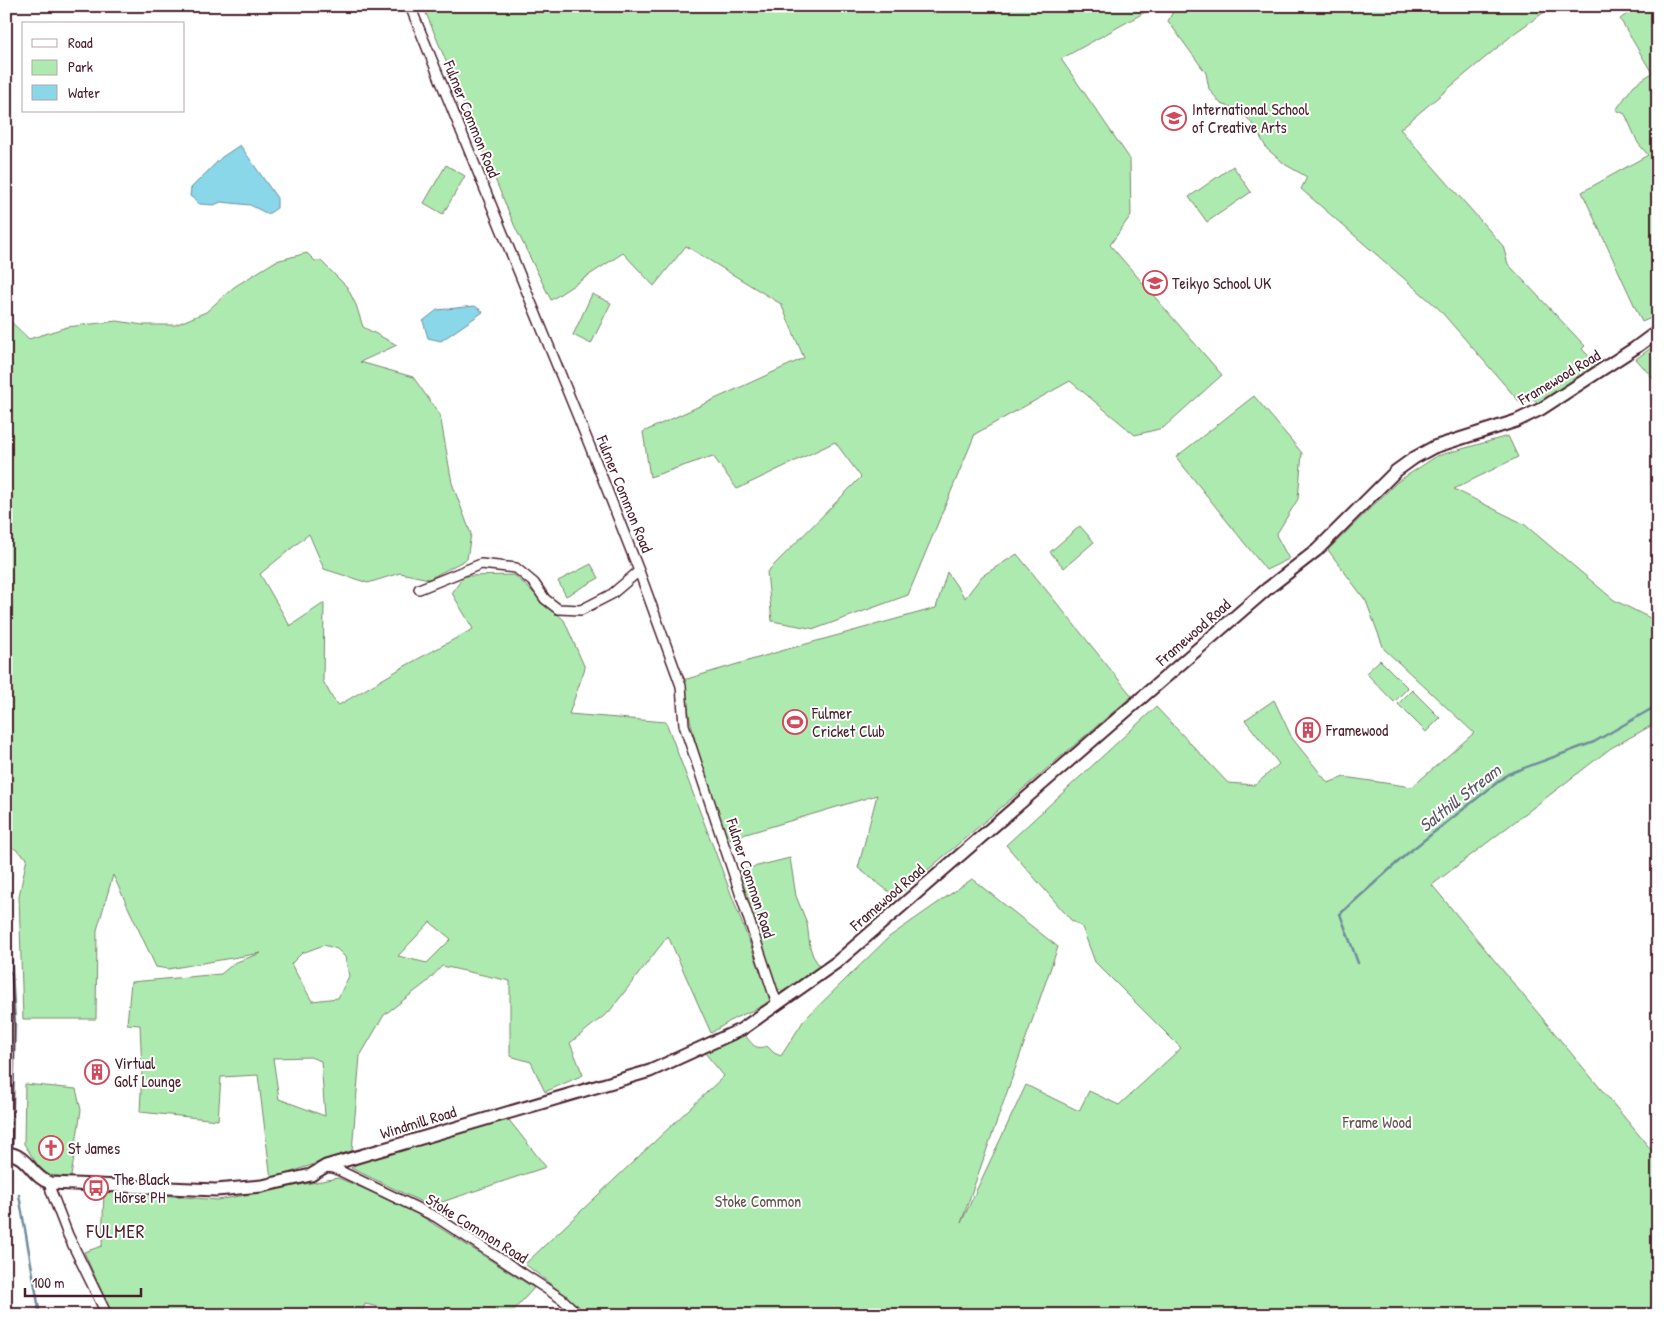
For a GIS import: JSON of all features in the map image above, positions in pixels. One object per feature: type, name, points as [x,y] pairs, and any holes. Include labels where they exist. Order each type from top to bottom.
[{"type":"street","name":"Fulmer Common Road","points":[[410,6],[639,571],[681,686],[684,724],[777,1004]]},
{"type":"street","name":"Framewood Road","points":[[777,1004],[837,962],[1267,589],[1317,550],[1396,471],[1434,447],[1516,421],[1542,409],[1658,331]]},
{"type":"street","points":[[419,589],[481,564],[516,568],[534,583],[545,599],[558,609],[580,610],[612,594],[639,571]]},
{"type":"street","points":[[6,975],[9,1027],[7,1153],[14,1154],[24,1160],[43,1181],[50,1183],[51,1191],[68,1235],[108,1315]]},
{"type":"street","name":"Windmill Road","points":[[50,1183],[216,1190],[270,1184],[312,1175],[326,1166],[650,1071],[742,1029],[777,1004]]},
{"type":"street","name":"Stoke Common Road","points":[[326,1166],[436,1216],[562,1298],[579,1315]]},
{"type":"green space","points":[[423,6],[1156,6],[1061,59],[1130,159],[1131,215],[1110,245],[1222,375],[1163,428],[1135,435],[1070,381],[975,434],[908,595],[815,629],[772,621],[767,572],[861,477],[835,442],[737,489],[713,456],[650,477],[643,432],[804,358],[781,304],[686,246],[654,286],[623,253],[551,300],[515,227]]},
{"type":"green space","points":[[1176,6],[1553,6],[1516,32],[1400,129],[1503,246],[1508,264],[1585,346],[1582,349],[1598,366],[1539,404],[1530,396],[1523,406],[1438,308],[1301,189],[1307,177],[1286,165],[1267,149],[1254,126],[1240,110],[1221,104],[1209,89],[1206,73],[1168,21]]},
{"type":"green space","points":[[1638,6],[1658,6],[1658,315],[1642,322],[1582,192],[1648,155],[1638,143],[1625,114],[1616,110],[1634,85],[1652,73],[1620,19]]},
{"type":"green space","points":[[446,165],[465,176],[443,214],[424,203]]},
{"type":"green space","points":[[1233,166],[1251,192],[1207,222],[1189,197]]},
{"type":"green space","points":[[307,253],[315,261],[321,261],[347,287],[356,305],[363,327],[397,345],[360,362],[413,377],[440,415],[452,483],[471,534],[467,559],[429,579],[400,573],[368,583],[324,569],[309,534],[260,574],[290,626],[324,603],[323,681],[333,699],[339,705],[473,629],[452,593],[464,576],[514,575],[564,620],[585,668],[569,714],[666,722],[772,1002],[735,1018],[711,1033],[668,936],[609,1012],[570,1043],[583,1075],[545,1092],[531,1062],[510,1056],[510,981],[442,966],[427,982],[384,1015],[360,1056],[352,1151],[271,1179],[258,1075],[221,1077],[218,1120],[140,1112],[142,1070],[140,1025],[127,1024],[131,982],[221,974],[234,963],[261,953],[168,969],[156,967],[113,875],[97,930],[96,1019],[23,1019],[19,896],[27,858],[11,846],[6,839],[6,317],[29,339],[67,327],[117,321],[143,325],[175,325],[206,312],[234,287],[276,261]],"holes":[[[430,922],[451,939],[427,963],[398,956]],[[324,945],[337,949],[345,957],[349,976],[338,998],[312,1001],[291,964],[302,953]],[[310,1057],[321,1061],[325,1116],[279,1099],[273,1058]]]},
{"type":"green space","points":[[592,294],[611,303],[591,344],[573,335]]},
{"type":"green space","points":[[1658,343],[1658,384],[1636,359]]},
{"type":"green space","points":[[1254,396],[1302,453],[1298,499],[1276,535],[1289,559],[1266,570],[1176,457]]},
{"type":"green space","points":[[1508,436],[1518,457],[1454,489],[1524,524],[1614,600],[1658,622],[1658,722],[1611,748],[1432,885],[1658,1158],[1658,1315],[590,1315],[525,1264],[724,1076],[705,1053],[742,1032],[756,1046],[767,1046],[774,1053],[781,1056],[804,1020],[889,937],[972,879],[1058,947],[961,1223],[1026,1085],[1079,1111],[1089,1091],[1119,1105],[1181,1048],[1095,962],[1082,927],[1071,920],[1006,845],[1156,707],[1228,783],[1255,785],[1279,764],[1245,720],[1274,700],[1292,738],[1328,783],[1344,777],[1412,787],[1474,733],[1384,649],[1366,601],[1328,550],[1397,482],[1437,456]]},
{"type":"green space","points":[[1080,526],[1094,542],[1064,568],[1050,552]]},
{"type":"green space","points":[[1017,554],[1132,696],[896,897],[858,868],[877,795],[726,840],[695,741],[683,679],[936,608],[947,572],[965,598],[982,576]]},
{"type":"green space","points":[[591,564],[599,578],[566,596],[558,581]]},
{"type":"green space","points":[[1380,660],[1408,688],[1394,702],[1366,673]]},
{"type":"green space","points":[[1412,690],[1440,718],[1426,732],[1398,704]]},
{"type":"green space","points":[[790,858],[796,896],[807,923],[810,947],[820,967],[783,992],[775,987],[737,871]]},
{"type":"green space","points":[[25,1084],[76,1089],[81,1110],[71,1177],[44,1175],[24,1144]]},
{"type":"green space","points":[[509,1120],[546,1167],[430,1206],[351,1168],[357,1164],[433,1136]]},
{"type":"green space","points":[[338,1178],[404,1205],[534,1288],[511,1313],[512,1315],[406,1315],[405,1313],[365,1304],[361,1315],[112,1315],[84,1252],[102,1246],[104,1190],[218,1200]]},
{"type":"water","points":[[240,145],[277,198],[277,208],[268,214],[250,205],[221,202],[214,205],[200,204],[190,196],[191,188],[222,157]]},
{"type":"water","points":[[475,306],[483,312],[441,341],[428,338],[423,321],[437,310]]},
{"type":"waterway","name":"Salthill Stream","points":[[1358,963],[1340,914],[1409,852],[1508,774],[1594,742],[1658,705]]},
{"type":"waterway","points":[[6,863],[15,1023],[12,1144]]},
{"type":"waterway","points":[[19,1195],[40,1315]]},
{"type":"place","name":"International School of Creative Arts","points":[[1174,118]]},
{"type":"place","name":"Teikyo School UK","points":[[1155,283]]},
{"type":"place","name":"Fulmer Cricket Club","points":[[795,722]]},
{"type":"place","name":"Framewood","points":[[1308,730]]},
{"type":"place","name":"Virtual Golf Lounge","points":[[97,1072]]},
{"type":"place","name":"St James","points":[[51,1148]]},
{"type":"place","name":"The Black Horse PH","points":[[96,1188]]},
{"type":"district","name":"FULMER","points":[[116,1231]]},
{"type":"park label","name":"Frame Wood","points":[[1377,1122]]},
{"type":"park label","name":"Stoke Common","points":[[758,1201]]}]
